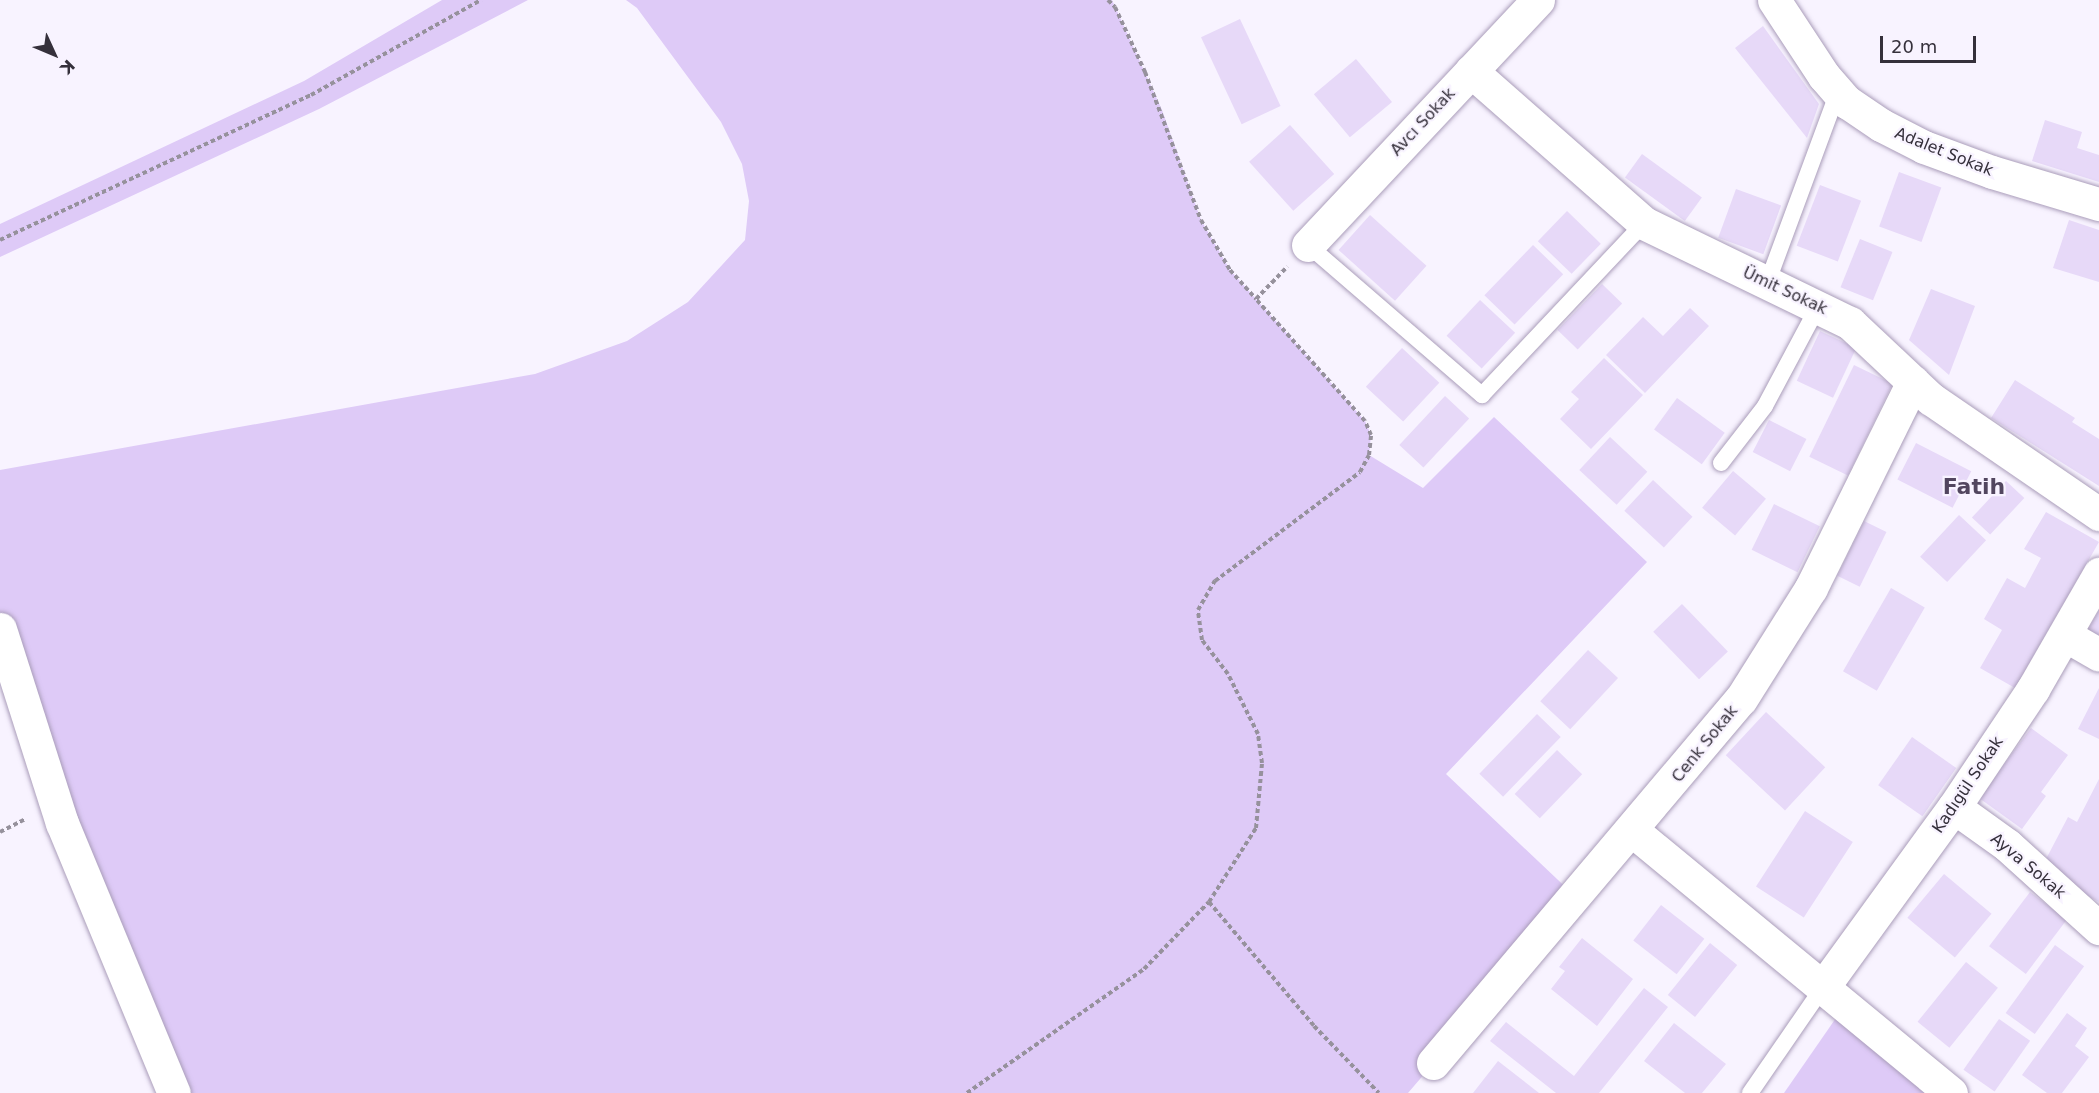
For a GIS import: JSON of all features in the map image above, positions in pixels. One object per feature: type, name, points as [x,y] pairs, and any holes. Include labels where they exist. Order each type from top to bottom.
[{"type":"street","name":"Avcı Sokak","points":[[1308,245],[1538,0]]},
{"type":"street","name":"Adalet Sokak","points":[[1774,0],[1799,44],[1838,92],[1881,125],[1924,147],[1992,172],[2099,204]]},
{"type":"street","name":"Ümit Sokak","points":[[1471,71],[1644,223],[1819,305],[1850,323],[1913,382],[1974,431],[2099,514]]},
{"type":"street","name":"Cenk Sokak","points":[[1433,1063],[1728,717],[1793,622],[1913,382]]},
{"type":"street","name":"Kadıgül Sokak","points":[[1823,987],[1954,807],[2065,635],[2099,574]]},
{"type":"street","points":[[0,629],[62,824],[174,1093]]},
{"type":"street","points":[[2065,635],[2099,655]]},
{"type":"street","name":"Ayva Sokak","points":[[1954,807],[2007,845],[2099,928]]},
{"type":"street","points":[[1633,831],[1951,1093]]},
{"type":"lane","points":[[1768,281],[1838,92]]},
{"type":"lane","points":[[1308,245],[1482,395],[1644,223]]},
{"type":"lane","points":[[1721,463],[1765,406],[1819,305]]},
{"type":"lane","points":[[1750,1093],[1823,987]]},
{"type":"path","points":[[0,240],[311,95],[481,0]]},
{"type":"path","points":[[967,1093],[1144,969],[1209,902],[1256,828],[1262,763],[1258,734],[1246,706],[1202,640],[1198,623],[1202,599],[1215,581],[1360,471],[1369,455],[1371,435],[1365,421],[1230,270],[1202,220],[1158,100],[1115,7],[1108,0]]},
{"type":"path","points":[[1256,299],[1308,245]]},
{"type":"path","points":[[1209,902],[1314,1026],[1379,1093]]},
{"type":"shaded area","points":[[442,0],[528,0],[319,109],[0,257],[0,224],[304,81]]},
{"type":"shaded area","points":[[626,0],[1112,0],[1162,110],[1201,220],[1230,270],[1365,421],[1371,435],[1369,455],[1423,488],[1494,417],[1647,562],[1446,774],[1576,897],[1408,1093],[174,1093],[0,629],[0,470],[535,374],[627,341],[688,302],[745,240],[749,201],[742,164],[721,122],[637,8]]},
{"type":"shaded area","points":[[1845,1005],[1951,1093],[1784,1093]]},
{"type":"building","points":[[1240,19],[1281,106],[1242,124],[1201,37]]},
{"type":"building","points":[[1763,26],[1819,104],[1807,138],[1735,48]]},
{"type":"building","points":[[1356,59],[1392,102],[1350,137],[1314,94]]},
{"type":"building","points":[[2045,120],[2082,132],[2077,148],[2099,155],[2099,182],[2032,161]]},
{"type":"building","points":[[1290,125],[1334,174],[1293,211],[1249,162]]},
{"type":"building","points":[[1642,154],[1702,197],[1685,221],[1625,177]]},
{"type":"building","points":[[1899,172],[1941,187],[1921,242],[1879,227]]},
{"type":"building","points":[[1820,185],[1861,201],[1838,261],[1797,246]]},
{"type":"building","points":[[1736,189],[1781,205],[1763,254],[1718,238]]},
{"type":"building","points":[[1567,211],[1601,244],[1572,274],[1538,241]]},
{"type":"building","points":[[1370,215],[1426,266],[1395,301],[1339,250]]},
{"type":"building","points":[[2069,220],[2099,230],[2099,282],[2053,268]]},
{"type":"building","points":[[1860,239],[1892,252],[1873,300],[1841,287]]},
{"type":"building","points":[[1533,245],[1563,274],[1515,325],[1484,295]]},
{"type":"building","points":[[1602,284],[1622,303],[1578,349],[1558,330]]},
{"type":"building","points":[[1931,289],[1975,306],[1949,375],[1909,340]]},
{"type":"building","points":[[1480,300],[1515,333],[1482,369],[1447,336]]},
{"type":"building","points":[[1690,308],[1709,326],[1645,393],[1606,355],[1643,317],[1663,336]]},
{"type":"building","points":[[1820,331],[1856,348],[1833,398],[1797,381]]},
{"type":"building","points":[[1402,348],[1439,383],[1403,422],[1366,387]]},
{"type":"building","points":[[1604,358],[1643,395],[1591,449],[1560,419],[1579,399],[1571,392]]},
{"type":"building","points":[[1854,365],[1893,384],[1848,476],[1809,457]]},
{"type":"building","points":[[2015,380],[2075,418],[2072,422],[2099,439],[2099,486],[1991,418]]},
{"type":"building","points":[[1445,396],[1469,419],[1423,468],[1399,445]]},
{"type":"building","points":[[1677,398],[1725,433],[1702,464],[1654,430]]},
{"type":"building","points":[[1769,420],[1806,439],[1790,471],[1753,452]]},
{"type":"building","points":[[1610,437],[1647,472],[1617,505],[1579,470]]},
{"type":"building","points":[[1916,443],[1971,471],[1953,508],[1897,480]]},
{"type":"building","points":[[1733,471],[1766,499],[1735,535],[1702,508]]},
{"type":"building","points":[[1653,480],[1692,517],[1664,548],[1624,511]]},
{"type":"building","points":[[2006,481],[2024,498],[1990,535],[1972,518]]},
{"type":"building","points":[[1774,504],[1820,526],[1797,572],[1752,550]]},
{"type":"building","points":[[2046,512],[2099,542],[2015,688],[1980,668],[2002,630],[1984,619],[2007,578],[2025,588],[2041,558],[2024,549]]},
{"type":"building","points":[[1959,515],[1986,540],[1947,582],[1920,557]]},
{"type":"building","points":[[1864,521],[1886,532],[1860,587],[1837,576]]},
{"type":"building","points":[[1891,588],[1925,607],[1877,691],[1843,671]]},
{"type":"building","points":[[1682,604],[1728,651],[1699,679],[1653,632]]},
{"type":"building","points":[[2099,610],[2099,640],[2086,633]]},
{"type":"building","points":[[1588,650],[1618,678],[1570,729],[1540,701]]},
{"type":"building","points":[[2099,688],[2099,739],[2078,729]]},
{"type":"building","points":[[1766,712],[1825,767],[1785,810],[1726,755]]},
{"type":"building","points":[[1537,714],[1561,737],[1503,797],[1479,774]]},
{"type":"building","points":[[2031,728],[2068,755],[2041,792],[2046,796],[2022,829],[1979,798]]},
{"type":"building","points":[[1912,737],[1956,768],[1922,816],[1878,785]]},
{"type":"building","points":[[1557,750],[1582,774],[1540,818],[1515,794]]},
{"type":"building","points":[[2099,779],[2099,902],[2078,891],[2045,861],[2068,817],[2077,822]]},
{"type":"building","points":[[1805,811],[1853,842],[1804,918],[1756,886]]},
{"type":"building","points":[[1944,874],[1991,914],[1955,958],[1907,918]]},
{"type":"building","points":[[2030,892],[2067,920],[2026,974],[1989,946]]},
{"type":"building","points":[[1661,905],[1704,939],[1677,974],[1633,940]]},
{"type":"building","points":[[1582,938],[1633,979],[1597,1026],[1551,989],[1565,971],[1559,967]]},
{"type":"building","points":[[1710,943],[1737,965],[1695,1017],[1668,995]]},
{"type":"building","points":[[2055,945],[2084,966],[2035,1034],[2006,1013]]},
{"type":"building","points":[[1966,962],[1998,988],[1949,1048],[1918,1022]]},
{"type":"building","points":[[1644,988],[1668,1007],[1599,1093],[1556,1093],[1490,1041],[1506,1022],[1574,1076]]},
{"type":"building","points":[[2067,1013],[2087,1028],[2075,1046],[2089,1057],[2062,1093],[2047,1093],[2022,1075]]},
{"type":"building","points":[[1999,1019],[2030,1041],[1995,1092],[1963,1070]]},
{"type":"building","points":[[1674,1023],[1726,1064],[1702,1093],[1685,1093],[1644,1061]]},
{"type":"building","points":[[1498,1061],[1539,1093],[1473,1093]]},
{"type":"district","name":"Fatih","points":[[1974,487]]}]
